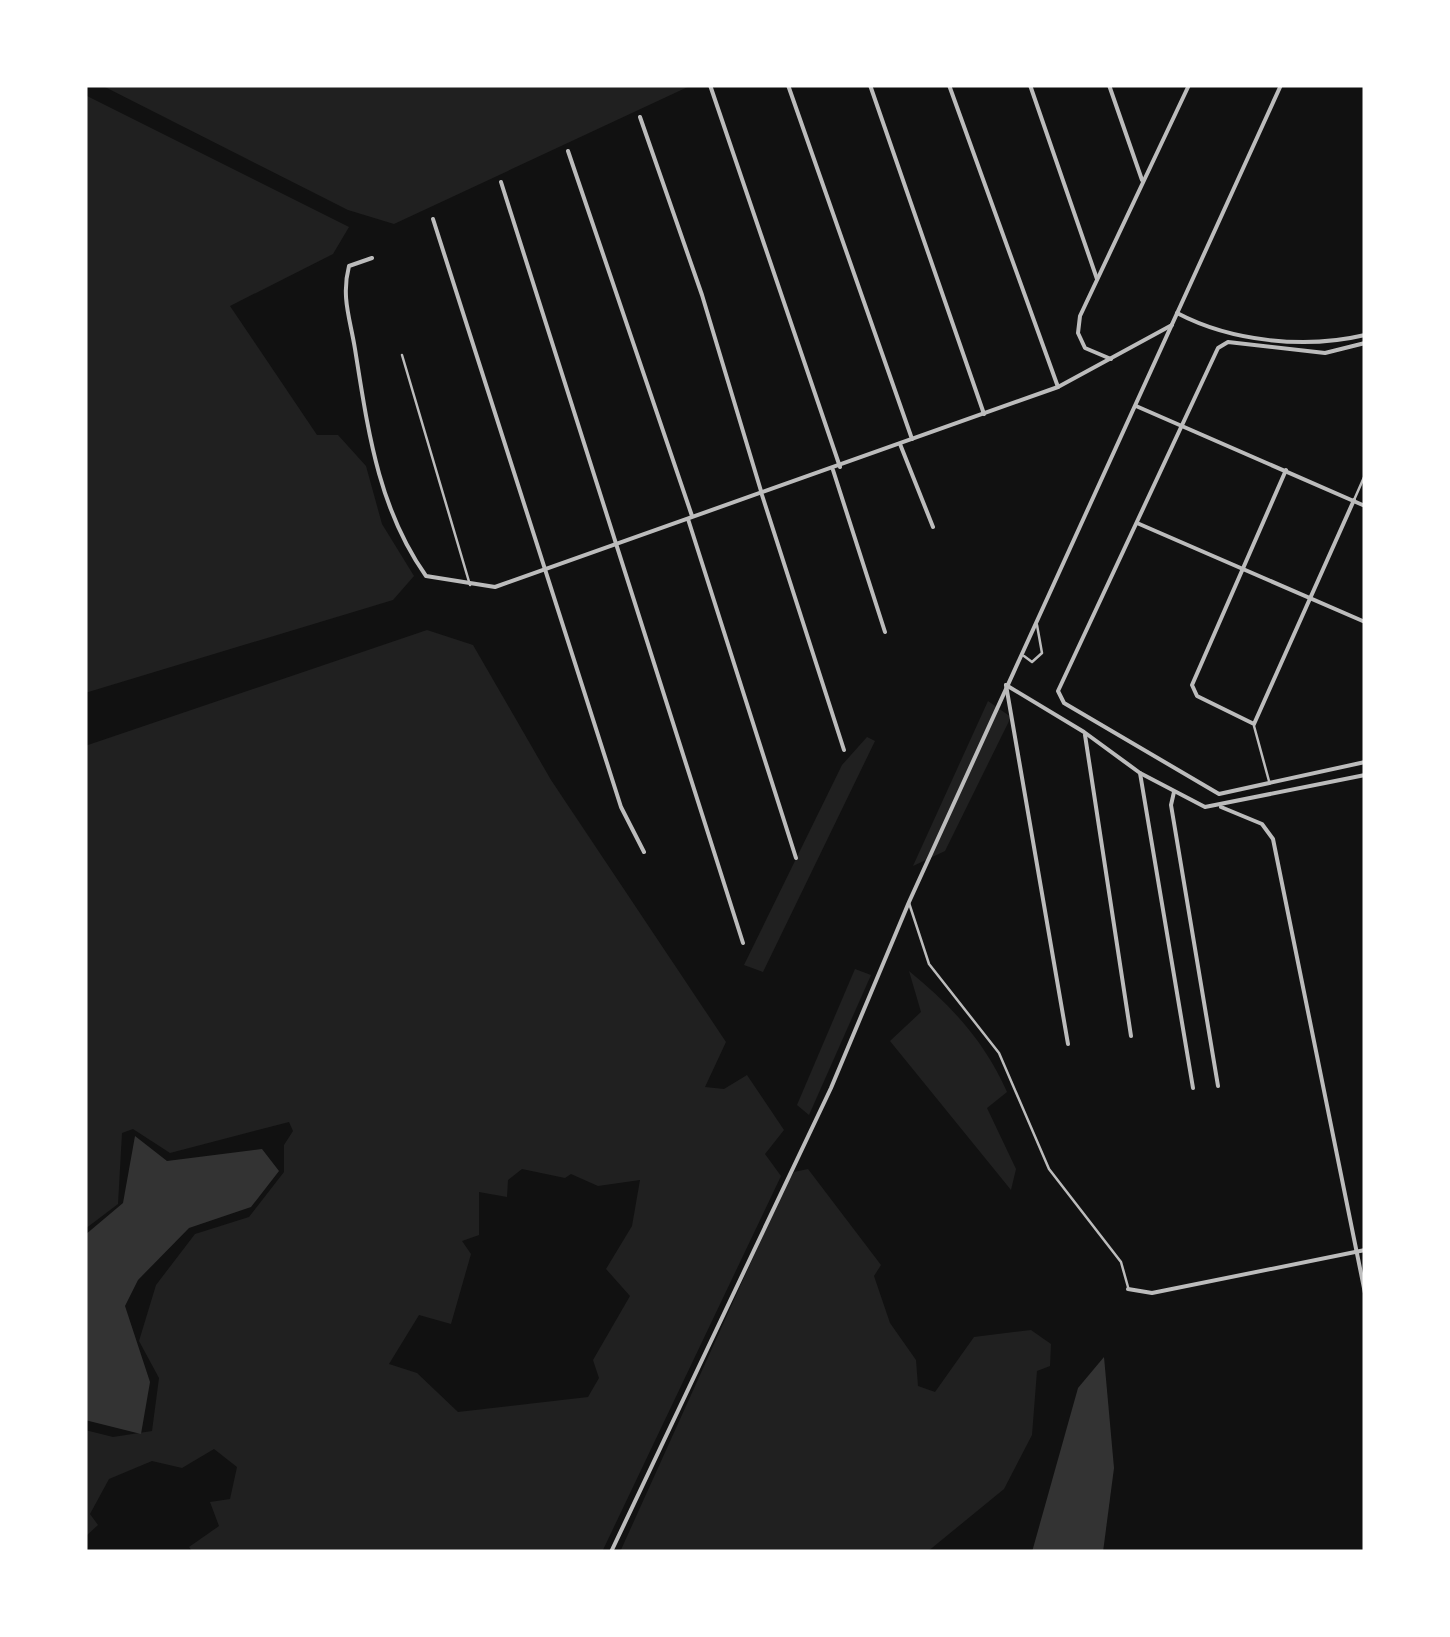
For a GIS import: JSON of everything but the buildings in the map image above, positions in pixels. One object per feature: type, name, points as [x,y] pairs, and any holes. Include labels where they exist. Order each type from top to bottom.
[{"type":"street","points":[[710,85],[840,467]]},
{"type":"street","points":[[788,85],[912,440]]},
{"type":"street","points":[[870,85],[984,414]]},
{"type":"street","points":[[949,85],[1058,387]]},
{"type":"street","points":[[1030,85],[1097,280]]},
{"type":"street","points":[[1110,85],[1142,180]]},
{"type":"street","points":[[611,1552],[830,1088],[908,902],[1280,85]]},
{"type":"street","points":[[1111,359],[1084,348],[1078,334],[1080,316],[1188,86]]},
{"type":"street","points":[[640,117],[702,295],[844,750]]},
{"type":"street","points":[[568,151],[690,518],[796,858]]},
{"type":"street","points":[[501,182],[742,942]]},
{"type":"street","points":[[432,219],[621,807],[644,852]]},
{"type":"street","points":[[372,258],[350,266],[343,292],[370,451],[408,550],[426,576],[470,586],[495,587],[1058,387],[1172,325]]},
{"type":"street","points":[[1178,313],[1219,332],[1325,344],[1365,335]]},
{"type":"street","points":[[1365,344],[1325,353],[1228,342],[1218,348],[1061,681],[1060,697],[1219,794],[1365,762]]},
{"type":"street","points":[[1136,406],[1365,506]]},
{"type":"street","points":[[900,444],[934,527]]},
{"type":"street","points":[[832,470],[885,632]]},
{"type":"street","points":[[1286,470],[1192,685],[1197,696],[1254,724],[1354,500]]},
{"type":"street","points":[[1137,523],[1365,622]]},
{"type":"street","points":[[1006,685],[1084,732],[1140,774],[1205,806],[1221,806],[1365,774]]},
{"type":"street","points":[[1006,685],[1068,1044]]},
{"type":"street","points":[[1084,732],[1131,1036]]},
{"type":"street","points":[[1140,774],[1193,1088]]},
{"type":"street","points":[[1174,792],[1171,806],[1218,1086]]},
{"type":"street","points":[[1221,806],[1262,824],[1274,839],[1365,1293]]},
{"type":"street","points":[[1128,1288],[1152,1293],[1365,1250]]},
{"type":"lane","points":[[402,355],[470,586]]},
{"type":"lane","points":[[1354,500],[1365,475]]},
{"type":"lane","points":[[1023,650],[1028,661],[1042,653],[1036,621]]},
{"type":"lane","points":[[1254,724],[1269,782]]},
{"type":"lane","points":[[908,902],[929,964],[999,1053],[1049,1168],[1121,1262],[1128,1288]]},
{"type":"shaded area","points":[[101,85],[692,85],[394,224],[348,210]]},
{"type":"shaded area","points":[[85,95],[349,227],[333,254],[230,306],[317,435],[338,435],[366,466],[382,524],[414,576],[393,600],[85,693]]},
{"type":"shaded area","points":[[427,630],[473,645],[551,780],[726,1042],[705,1087],[724,1089],[747,1075],[784,1130],[765,1154],[781,1176],[602,1552],[193,1552],[189,1547],[219,1526],[210,1502],[230,1499],[237,1467],[214,1449],[182,1468],[152,1461],[109,1479],[90,1514],[98,1525],[85,1537],[85,1430],[113,1437],[152,1431],[159,1378],[139,1341],[156,1285],[195,1234],[249,1217],[284,1172],[284,1145],[293,1131],[289,1122],[170,1153],[133,1129],[122,1133],[118,1204],[85,1229],[85,746]],"holes":[[[522,1169],[565,1178],[571,1174],[598,1186],[640,1180],[632,1226],[606,1269],[630,1296],[593,1360],[599,1378],[588,1397],[458,1412],[417,1373],[389,1364],[419,1315],[451,1324],[471,1254],[462,1241],[479,1235],[479,1192],[507,1197],[508,1180]]]},
{"type":"shaded area","points":[[988,701],[1011,717],[945,851],[913,866]]},
{"type":"shaded area","points":[[867,737],[875,741],[763,972],[744,965],[842,765]]},
{"type":"shaded area","points":[[855,969],[871,975],[809,1115],[797,1105]]},
{"type":"shaded area","points":[[909,971],[966,1026],[1007,1092],[987,1108],[1016,1169],[1011,1190],[890,1041],[921,1012]]},
{"type":"shaded area","points":[[135,1136],[167,1161],[262,1149],[279,1171],[251,1207],[189,1228],[138,1280],[125,1306],[150,1382],[141,1434],[85,1420],[85,1235],[123,1203]]},
{"type":"shaded area","points":[[808,1169],[881,1265],[874,1276],[890,1323],[916,1360],[918,1386],[935,1392],[974,1337],[1031,1330],[1051,1344],[1050,1366],[1037,1371],[1032,1435],[1004,1489],[927,1552],[620,1552],[785,1187],[794,1172]]},
{"type":"shaded area","points":[[1104,1357],[1114,1468],[1103,1552],[1032,1552],[1078,1388]]}]
